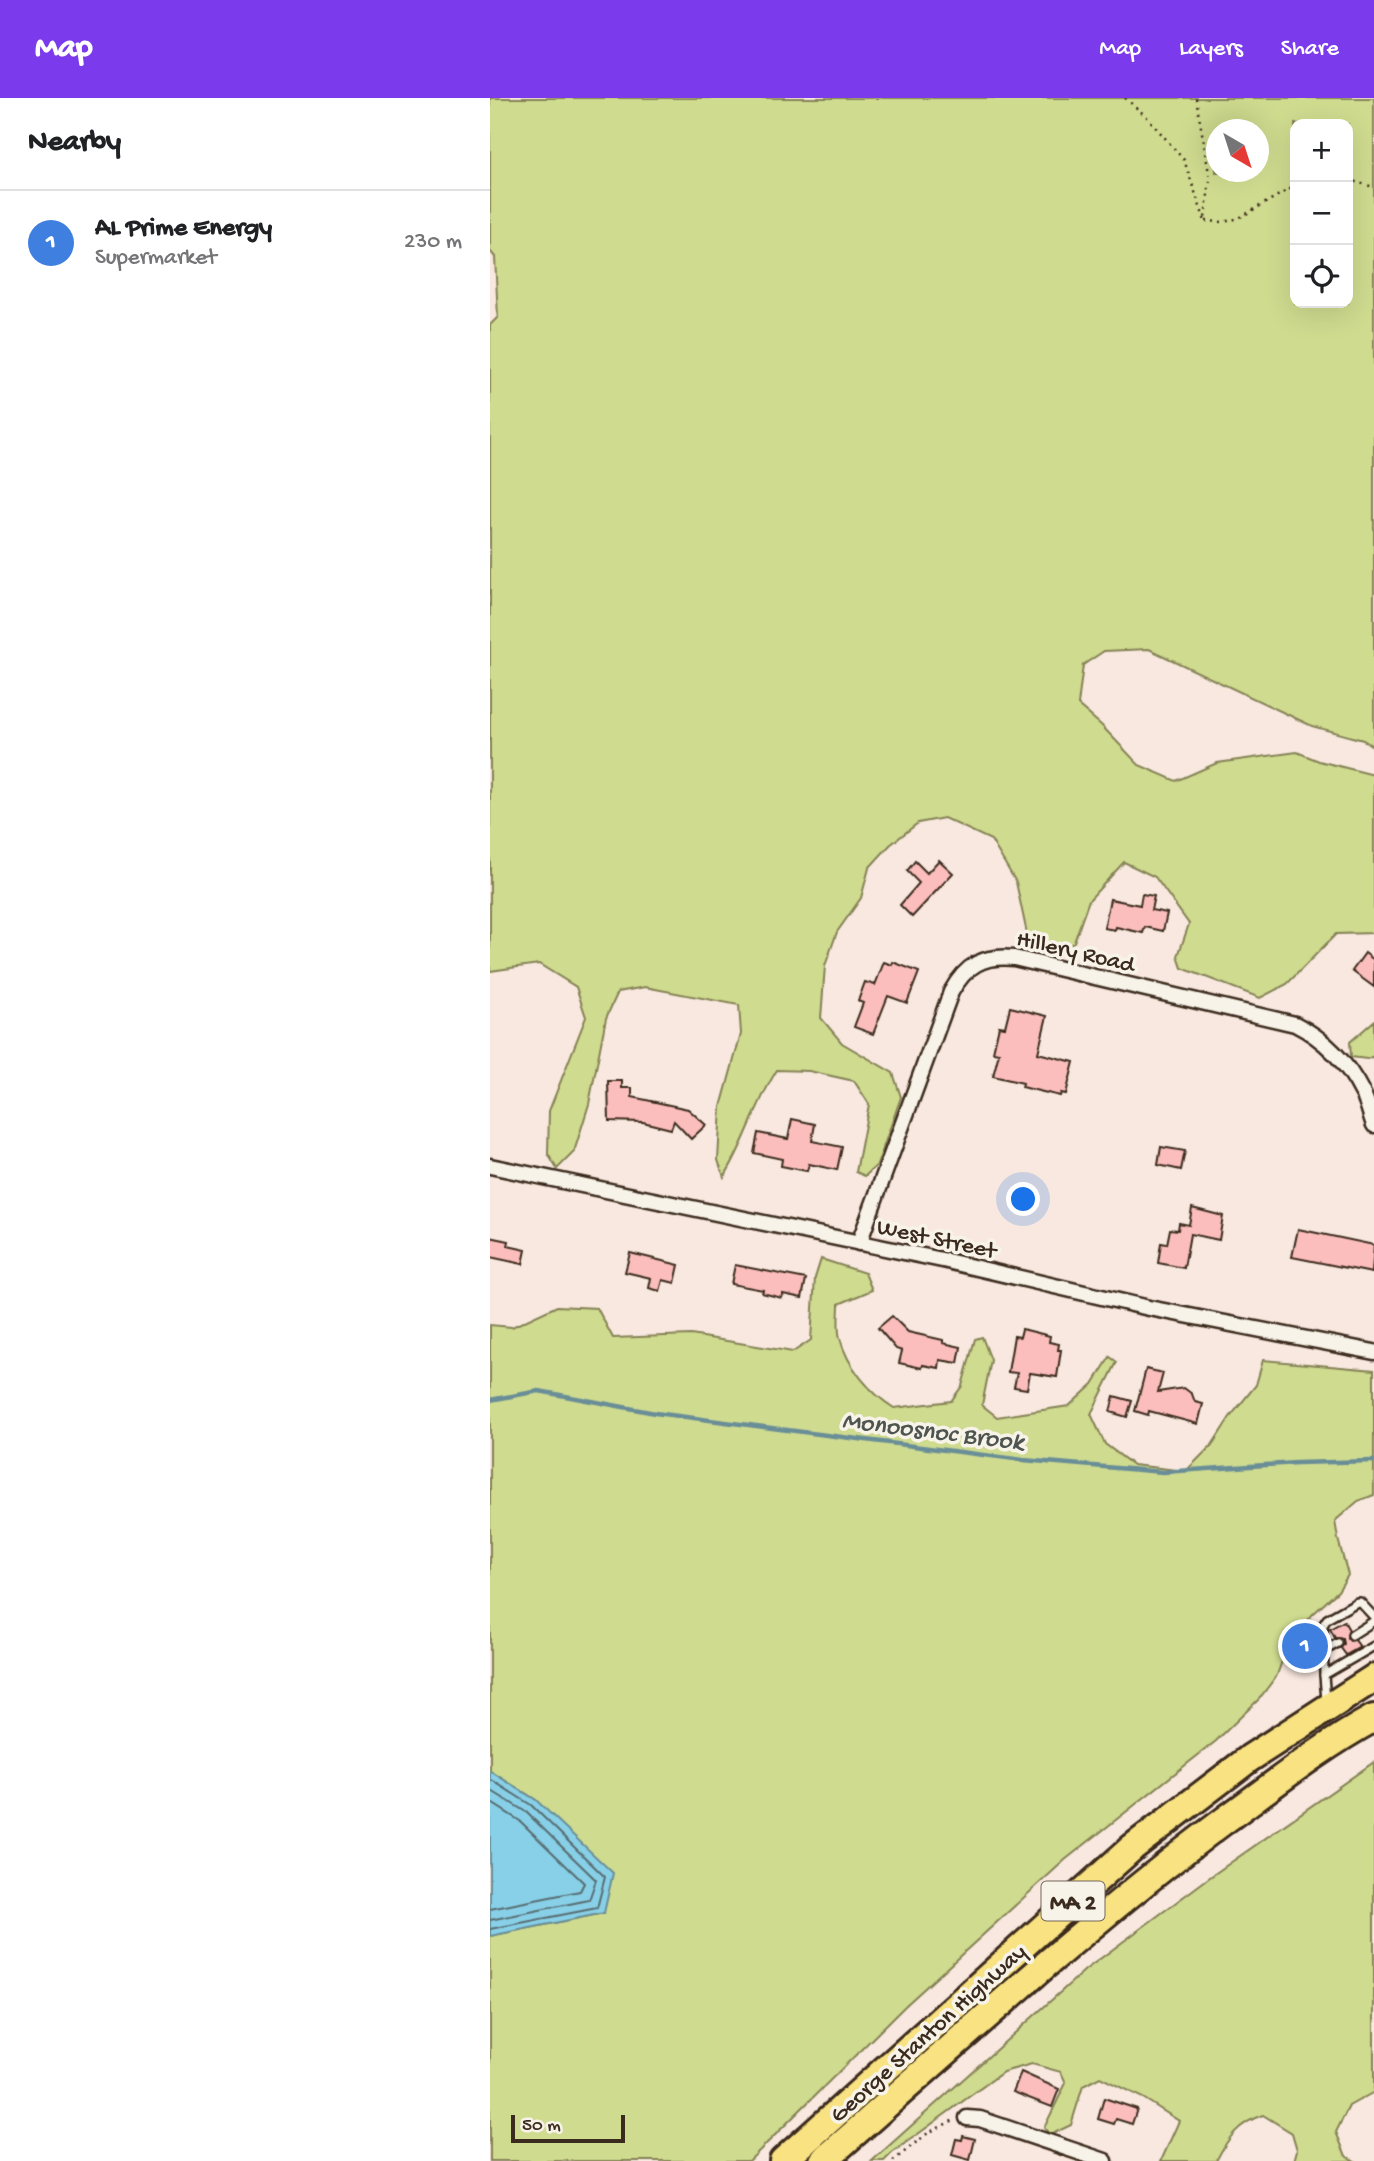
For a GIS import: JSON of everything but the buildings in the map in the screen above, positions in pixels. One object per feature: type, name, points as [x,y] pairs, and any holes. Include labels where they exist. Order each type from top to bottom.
[{"type":"highway","name":"George Stanton Highway","points":[[783,2161],[1133,1847],[1240,1766],[1374,1678]]},
{"type":"highway","name":"George Stanton Highway","points":[[824,2161],[1097,1919],[1302,1764],[1374,1718]]},
{"type":"highway","points":[[835,2161],[907,2087]]},
{"type":"street","name":"Hillery Road","points":[[859,1243],[951,992],[973,965],[995,956],[1014,958],[1295,1024],[1322,1040],[1338,1058],[1364,1095],[1374,1125]]},
{"type":"street","name":"West Street","points":[[490,1166],[859,1243],[1149,1308],[1374,1352]]},
{"type":"street","points":[[967,2118],[980,2119],[1105,2161]]},
{"type":"lane","points":[[1327,1708],[1324,1625],[1326,1619],[1340,1610],[1360,1602],[1374,1619],[1352,1635]]},
{"type":"lane","points":[[1324,1651],[1338,1643]]},
{"type":"lane","points":[[1324,1675],[1374,1646]]},
{"type":"path","points":[[1125,98],[1147,117],[1184,160],[1205,221]]},
{"type":"path","points":[[1196,98],[1210,179],[1205,221]]},
{"type":"path","points":[[1353,181],[1374,187]]},
{"type":"path","points":[[1205,221],[1224,222],[1239,218],[1290,189]]},
{"type":"path","points":[[893,2161],[936,2128],[952,2120],[967,2118]]},
{"type":"green space","points":[[490,98],[1374,98],[1374,747],[1363,740],[1312,726],[1149,649],[1104,651],[1083,665],[1078,705],[1139,765],[1176,781],[1217,763],[1297,752],[1319,761],[1374,775],[1374,933],[1336,934],[1287,984],[1260,998],[1182,968],[1178,956],[1189,924],[1155,877],[1124,862],[1089,900],[1074,942],[1060,954],[1029,943],[1016,882],[991,840],[944,818],[918,823],[890,845],[869,868],[861,898],[837,932],[825,966],[821,1018],[842,1043],[893,1073],[901,1097],[877,1165],[865,1176],[856,1172],[869,1104],[854,1081],[809,1071],[777,1070],[724,1177],[718,1160],[721,1107],[741,1034],[739,1005],[645,987],[618,992],[606,1018],[589,1104],[574,1152],[557,1169],[548,1154],[549,1111],[586,1017],[576,987],[539,964],[490,971],[490,325],[498,317],[495,257],[490,251]]},
{"type":"green space","points":[[1374,1021],[1374,1056],[1367,1059],[1351,1057],[1350,1042]]},
{"type":"green space","points":[[821,1259],[865,1273],[872,1290],[839,1304],[839,1334],[848,1359],[861,1378],[876,1395],[894,1408],[951,1401],[962,1386],[975,1339],[982,1337],[991,1360],[982,1405],[997,1417],[1069,1406],[1093,1384],[1110,1357],[1117,1362],[1091,1414],[1105,1444],[1133,1465],[1186,1471],[1212,1445],[1256,1385],[1263,1360],[1374,1370],[1374,1495],[1358,1501],[1335,1521],[1348,1575],[1338,1591],[1312,1615],[1286,1650],[1277,1675],[1259,1699],[1216,1741],[1065,1860],[905,2006],[749,2161],[490,2161],[490,1936],[604,1913],[536,1800],[490,1771],[490,1325],[512,1327],[557,1306],[597,1308],[613,1338],[691,1335],[793,1352],[811,1340],[815,1278]]},
{"type":"green space","points":[[1374,1762],[1374,2092],[1349,2106],[1336,2132],[1346,2156],[1355,2161],[1294,2161],[1297,2150],[1292,2133],[1263,2115],[1247,2122],[1235,2132],[1216,2161],[1161,2161],[1179,2121],[1143,2098],[1100,2077],[1083,2086],[1071,2125],[1050,2135],[1044,2128],[1066,2083],[1061,2072],[1032,2064],[1003,2072],[884,2161],[872,2161],[1085,1970],[1210,1877]]},
{"type":"water","points":[[490,1771],[536,1800],[613,1873],[604,1913],[490,1936]]},
{"type":"waterway","name":"Monoosnoc Brook","points":[[490,1400],[539,1391],[655,1413],[1023,1460],[1163,1472],[1374,1461]]},
{"type":"place","name":"AL Prime Energy","points":[[1305,1646]]}]
